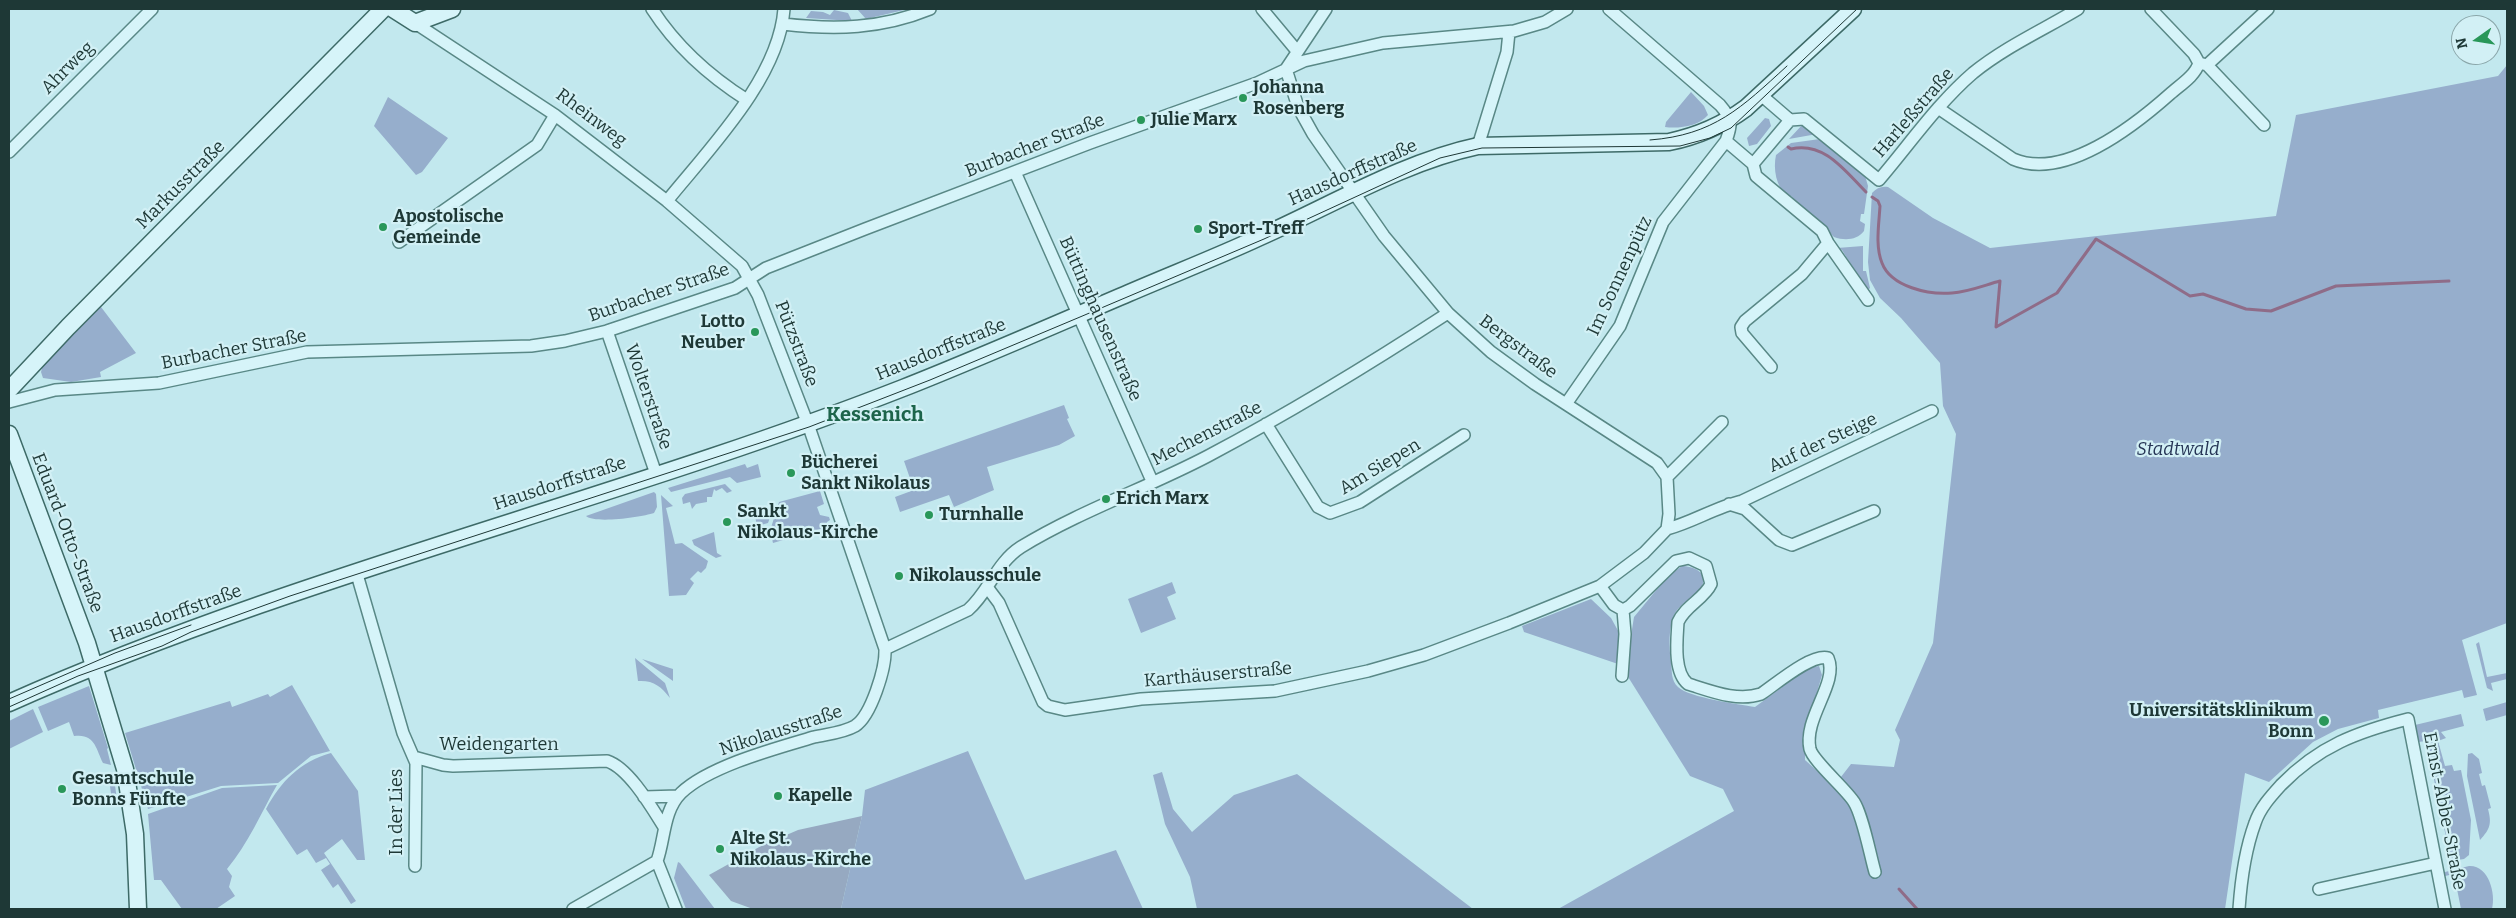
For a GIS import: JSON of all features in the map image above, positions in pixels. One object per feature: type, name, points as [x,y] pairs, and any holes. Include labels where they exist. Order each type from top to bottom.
[{"type":"main road","name":"Markusstraße","points":[[9,390],[68,327],[382,9]]},
{"type":"main road","name":"Rheinweg","points":[[394,9],[415,23]]},
{"type":"main road","points":[[415,23],[452,9]]},
{"type":"main road","name":"Hausdorffstraße","points":[[9,703],[94,666],[281,596],[807,424],[931,377],[1254,240],[1354,192],[1440,156],[1478,146],[1669,142],[1698,135],[1731,120],[1761,95],[1853,9]]},
{"type":"main road","name":"Eduard-Otto-Straße","points":[[9,434],[94,666],[128,780],[135,834],[138,909]]},
{"type":"street","name":"Ahrweg","points":[[9,152],[152,9]]},
{"type":"street","points":[[652,9],[663,26],[688,54],[709,73],[746,100]]},
{"type":"street","points":[[667,201],[760,80],[783,24],[784,9]]},
{"type":"street","points":[[783,24],[812,28],[860,28],[905,19],[930,9]]},
{"type":"street","points":[[1262,9],[1296,51]]},
{"type":"street","points":[[1286,69],[1296,51],[1326,9]]},
{"type":"street","name":"Burbacher Straße","points":[[9,402],[55,390],[167,382],[308,352],[531,346],[606,332],[735,288],[766,268],[1015,172],[1257,83],[1304,61],[1368,45],[1509,32],[1545,22],[1567,9]]},
{"type":"street","points":[[1609,9],[1696,82],[1720,105],[1731,120],[1726,141],[1753,164],[1756,176],[1822,231],[1868,300]]},
{"type":"street","name":"Harleßstraße","points":[[1790,120],[1804,119],[1879,180],[1938,108],[1985,64],[2078,9]]},
{"type":"street","points":[[2152,9],[2203,64],[2264,125]]},
{"type":"street","points":[[1938,108],[2013,159],[2031,165],[2050,164],[2096,146],[2136,123],[2268,9]]},
{"type":"street","name":"Rheinweg","points":[[415,23],[555,115],[667,201],[742,266],[751,278]]},
{"type":"street","points":[[1478,146],[1506,52],[1509,32]]},
{"type":"street","name":"Bergstraße","points":[[1286,69],[1298,107],[1313,134],[1384,236],[1448,313],[1491,352],[1566,404],[1657,463],[1666,477]]},
{"type":"street","points":[[1753,164],[1790,120],[1761,95]]},
{"type":"street","points":[[399,242],[537,145],[555,115]]},
{"type":"street","name":"Im Sonnenpütz","points":[[1566,404],[1620,326],[1663,222],[1726,141]]},
{"type":"street","name":"Büttinghausenstraße","points":[[1015,172],[1152,481]]},
{"type":"street","points":[[1771,367],[1742,333],[1741,327],[1745,321],[1802,274],[1828,242]]},
{"type":"street","name":"Pützstraße","points":[[751,278],[807,424],[885,649]]},
{"type":"street","name":"Mechenstraße","points":[[885,649],[960,616],[978,602],[997,570],[1020,548],[1152,481],[1206,457],[1356,373],[1448,313]]},
{"type":"street","name":"Wolterstraße","points":[[606,332],[656,474]]},
{"type":"street","name":"Auf der Steige","points":[[1667,529],[1684,524],[1729,504],[1742,501],[1932,411]]},
{"type":"street","points":[[1623,610],[1614,605],[1600,586],[1644,553],[1667,529],[1669,514],[1666,477],[1722,422]]},
{"type":"street","name":"Am Siepen","points":[[1266,424],[1318,507],[1330,513],[1360,502],[1464,435]]},
{"type":"street","points":[[1729,504],[1745,509],[1779,540],[1792,545],[1874,511]]},
{"type":"street","points":[[1623,610],[1630,606],[1676,561],[1689,558],[1706,566],[1711,578],[1711,584],[1708,590],[1681,616],[1678,622],[1678,661],[1684,681],[1688,684],[1731,696],[1752,697],[1761,694],[1812,660],[1823,656],[1828,658],[1831,664],[1830,674],[1809,730],[1810,752],[1856,804],[1875,872]]},
{"type":"street","name":"Weidengarten","points":[[356,571],[403,733],[414,757],[453,766],[607,760],[619,767],[644,797],[664,827]]},
{"type":"street","name":"Karthäuserstraße","points":[[988,587],[999,603],[1038,694],[1048,706],[1065,710],[1140,699],[1275,691],[1368,671],[1424,654],[1600,586]]},
{"type":"street","points":[[1622,676],[1625,634],[1623,610]]},
{"type":"street","name":"Nikolausstraße","points":[[657,859],[664,827],[678,796],[696,782],[736,763],[854,726],[861,721],[883,670],[885,649]]},
{"type":"street","name":"Ernst-Abbe-Straße","points":[[2238,909],[2250,839],[2259,814],[2274,792],[2297,770],[2331,745],[2356,733],[2408,719],[2445,909]]},
{"type":"street","name":"In der Lies","points":[[414,757],[416,772],[415,866]]},
{"type":"street","points":[[644,797],[678,796]]},
{"type":"street","points":[[573,909],[657,859],[676,909]]},
{"type":"street","points":[[2319,889],[2436,863]]},
{"type":"green space","points":[[857,9],[904,9],[904,10],[866,19]]},
{"type":"green space","points":[[834,10],[848,13],[852,21],[806,18],[811,11],[830,15]]},
{"type":"green space","name":"Stadtwald","points":[[2507,65],[2507,623],[2462,640],[2477,695],[2464,698],[2462,690],[2378,710],[2379,718],[2338,729],[2313,742],[2269,782],[2245,773],[2225,909],[1558,909],[1734,811],[1723,789],[1690,776],[1625,672],[1634,617],[1667,577],[1682,566],[1698,571],[1704,581],[1699,590],[1675,613],[1671,625],[1672,672],[1674,682],[1678,687],[1703,697],[1755,707],[1808,668],[1819,666],[1822,675],[1805,734],[1805,760],[1834,786],[1851,764],[1894,767],[1900,740],[1895,730],[1933,643],[1956,434],[1943,406],[1940,363],[1901,318],[1880,298],[1870,280],[1868,262],[1872,193],[1874,191],[1881,187],[1888,187],[1933,218],[1990,248],[2276,216],[2296,115],[2498,76]]},
{"type":"green space","points":[[1691,92],[1704,106],[1708,115],[1699,122],[1688,126],[1665,127],[1666,122]]},
{"type":"green space","points":[[388,97],[448,138],[422,172],[416,175],[374,126]]},
{"type":"green space","points":[[1765,118],[1769,119],[1771,126],[1757,144],[1749,146],[1747,138]]},
{"type":"green space","points":[[1803,124],[1817,134],[1789,139]]},
{"type":"green space","points":[[1820,139],[1864,172],[1868,186],[1864,214],[1861,214],[1860,221],[1865,224],[1864,231],[1854,238],[1842,239],[1834,237],[1791,196],[1787,197],[1778,183],[1775,172],[1776,155],[1791,143]]},
{"type":"green space","points":[[1863,246],[1863,271],[1866,271],[1870,288],[1867,291],[1842,250],[1837,248]]},
{"type":"green space","points":[[101,307],[136,353],[100,372],[101,377],[71,382],[43,378],[41,372],[43,365]]},
{"type":"green space","points":[[1064,405],[1069,418],[1067,419],[1075,436],[1059,445],[987,467],[994,490],[954,507],[949,495],[900,512],[895,497],[914,490],[904,461]]},
{"type":"green space","points":[[745,464],[747,468],[758,464],[761,477],[737,483],[730,477],[671,492],[668,488]]},
{"type":"green space","points":[[725,484],[732,491],[727,493],[722,488],[716,491],[714,489],[712,497],[707,497],[707,502],[696,504],[692,509],[690,502],[683,504],[682,498],[685,494]]},
{"type":"green space","points":[[820,491],[824,504],[817,507],[820,515],[829,517],[830,520],[827,522],[827,527],[773,543],[770,531],[779,502]]},
{"type":"green space","points":[[654,492],[656,494],[657,507],[654,513],[608,520],[586,516]]},
{"type":"green space","points":[[661,495],[673,506],[666,508],[675,544],[682,543],[708,561],[706,568],[701,573],[698,571],[690,579],[694,583],[686,595],[669,596]]},
{"type":"green space","points":[[773,509],[768,523],[757,526],[755,516]]},
{"type":"green space","points":[[714,532],[717,553],[722,556],[716,558],[694,545],[692,540]]},
{"type":"green space","points":[[1172,582],[1176,593],[1167,597],[1176,619],[1141,633],[1128,599]]},
{"type":"green space","points":[[1591,599],[1611,618],[1621,636],[1618,664],[1524,632],[1522,626]]},
{"type":"green space","points":[[2479,642],[2487,677],[2507,673],[2507,679],[2491,683],[2493,691],[2487,688],[2476,644]]},
{"type":"green space","points":[[635,658],[665,683],[670,698],[656,685],[638,681]]},
{"type":"green space","points":[[642,659],[673,669],[673,681]]},
{"type":"green space","points":[[292,685],[330,751],[311,756],[278,783],[221,786],[148,809],[125,733],[230,701],[232,707],[268,694],[270,697]]},
{"type":"green space","points":[[89,686],[108,748],[111,765],[103,763],[91,740],[86,737],[74,736],[69,722],[48,731],[38,707]]},
{"type":"green space","points":[[2507,702],[2507,715],[2486,721],[2483,709]]},
{"type":"green space","points":[[33,709],[43,732],[9,749],[9,721]]},
{"type":"green space","points":[[2461,714],[2464,726],[2441,732],[2446,738],[2438,741],[2445,766],[2452,765],[2454,771],[2461,770],[2471,820],[2469,855],[2464,859],[2451,861],[2426,741],[2418,742],[2415,725]]},
{"type":"green space","points":[[968,751],[1025,880],[1116,850],[1143,909],[841,909],[862,816],[865,790]]},
{"type":"green space","points":[[331,753],[358,791],[365,860],[357,860],[342,839],[324,853],[356,901],[351,904],[338,884],[333,888],[321,870],[330,864],[326,858],[316,863],[307,849],[297,855],[266,809],[278,790],[292,774],[310,762]]},
{"type":"green space","points":[[2472,753],[2479,759],[2482,773],[2479,774],[2482,786],[2485,785],[2491,808],[2488,809],[2489,826],[2480,840],[2467,776],[2468,754]]},
{"type":"green space","points":[[1162,772],[1173,809],[1192,832],[1234,795],[1297,774],[1473,909],[1197,909],[1190,877],[1165,824],[1153,775]]},
{"type":"green space","points":[[114,778],[117,800],[112,801],[109,779]]},
{"type":"green space","points":[[277,785],[248,839],[227,869],[232,876],[229,887],[235,896],[216,909],[182,909],[161,880],[154,880],[148,814],[222,788]]},
{"type":"green space","points":[[678,862],[715,909],[686,909],[674,878]]},
{"type":"green space","points":[[2469,866],[2482,870],[2490,882],[2493,896],[2492,909],[2461,909],[2454,874],[2445,876],[2445,872]]},
{"type":"shaded area","points":[[862,816],[841,909],[753,909],[731,901],[709,875],[761,846],[798,830]]},
{"type":"waterway","points":[[1788,147],[1791,149],[1814,149],[1824,154],[1842,167],[1866,192]]},
{"type":"waterway","points":[[1872,197],[1878,201],[1880,206],[1879,249],[1882,263],[1887,271],[1902,284],[1933,293],[1970,290],[2000,281],[1996,327],[2057,293],[2096,239],[2190,296],[2203,294],[2246,309],[2271,311],[2336,286],[2449,281]]},
{"type":"waterway","points":[[1899,889],[1917,909]]},
{"type":"tram line","points":[[9,707],[78,676],[162,646],[191,632],[290,596],[809,427],[930,380],[1264,239],[1440,158],[1482,148],[1680,146],[1710,138],[1731,128],[1857,9]]},
{"type":"tram line","points":[[1650,140],[1692,132],[1725,117],[1755,95],[1787,66]]},
{"type":"tram line","points":[[9,699],[115,653],[191,625]]},
{"type":"place","name":"Johanna Rosenberg","points":[[1243,98]]},
{"type":"place","name":"Julie Marx","points":[[1141,120]]},
{"type":"place","name":"Apostolische Gemeinde","points":[[383,227]]},
{"type":"place","name":"Sport-Treff","points":[[1198,229]]},
{"type":"place","name":"Lotto Neuber","points":[[755,332]]},
{"type":"place","name":"Bücherei Sankt Nikolaus","points":[[791,473]]},
{"type":"place","name":"Erich Marx","points":[[1106,499]]},
{"type":"place","name":"Turnhalle","points":[[929,515]]},
{"type":"place","name":"Sankt Nikolaus-Kirche","points":[[727,522]]},
{"type":"place","name":"Nikolausschule","points":[[899,576]]},
{"type":"place","name":"Universitätsklinikum Bonn","points":[[2324,721]]},
{"type":"place","name":"Gesamtschule Bonns Fünfte","points":[[62,789]]},
{"type":"place","name":"Kapelle","points":[[778,796]]},
{"type":"place","name":"Alte St. Nikolaus-Kirche","points":[[720,849]]},
{"type":"district","name":"Kessenich","points":[[875,415]]}]
